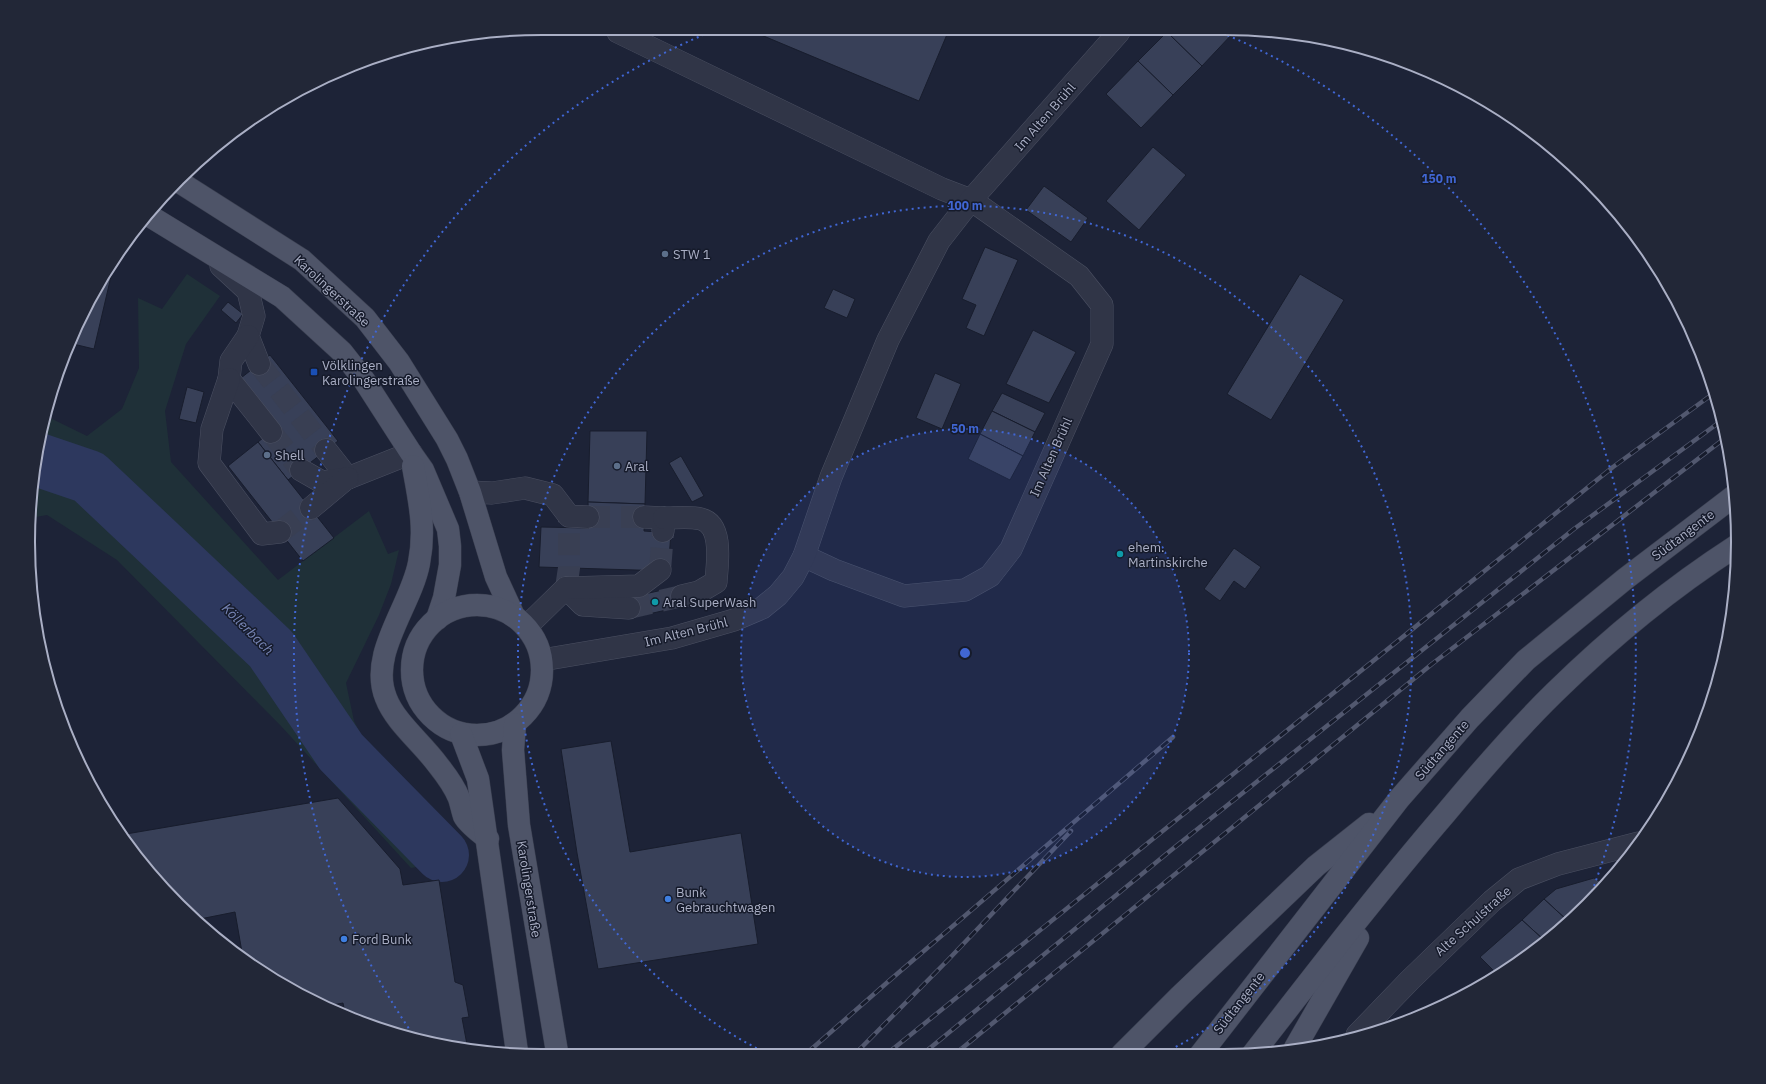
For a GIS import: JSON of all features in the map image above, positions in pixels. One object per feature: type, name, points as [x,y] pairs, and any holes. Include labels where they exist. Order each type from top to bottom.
[{"type":"main road","name":"Karolingerstraße","points":[[182,184],[302,260],[365,318],[399,362],[447,439],[470,492],[496,577],[520,621]]},
{"type":"main road","points":[[153,218],[198,244],[282,297],[342,352],[364,380],[410,454],[423,470],[448,529],[450,565],[444,598],[437,619]]},
{"type":"main road","points":[[410,454],[423,523],[422,547],[414,581],[383,657],[382,685],[386,699],[397,719],[422,744],[438,764],[451,782],[465,817],[488,839]]},
{"type":"main road","name":"Südtangente","points":[[1205,1049],[1399,799],[1470,718],[1526,660],[1580,615],[1729,500]]},
{"type":"main road","points":[[1258,1048],[1396,872],[1498,751],[1554,692],[1627,626],[1694,574],[1731,549]]},
{"type":"main road","points":[[479,605],[501,609],[520,621],[538,646],[542,660],[542,675],[537,697],[529,710],[515,724],[492,734],[481,736],[461,734],[449,729],[430,716],[418,698],[413,683],[412,666],[417,644],[429,626],[437,619],[457,608],[479,605]]},
{"type":"main road","name":"Karolingerstraße","points":[[515,724],[513,750],[519,825],[556,1049]]},
{"type":"main road","points":[[461,734],[478,780],[488,839],[516,1048]]},
{"type":"main road","points":[[1127,1049],[1180,996],[1316,866],[1399,799]]},
{"type":"main road","points":[[1298,1044],[1396,872]]},
{"type":"street","points":[[624,35],[934,185],[971,200]]},
{"type":"street","name":"Im Alten Brühl","points":[[542,660],[672,638],[734,620],[762,608],[778,595],[793,576],[804,556],[831,477],[888,340],[940,241],[971,200],[1116,35]]},
{"type":"street","name":"Im Alten Brühl","points":[[804,556],[834,570],[904,596],[965,590],[990,576],[1011,549],[1102,344],[1102,304],[1079,276],[971,200]]},
{"type":"street","points":[[198,244],[248,291],[254,316],[248,336],[231,361],[229,378],[212,428],[209,462],[262,534],[280,532]]},
{"type":"street","points":[[248,336],[259,364]]},
{"type":"street","points":[[229,378],[271,432]]},
{"type":"street","points":[[326,450],[348,478]]},
{"type":"street","points":[[301,470],[322,482],[348,478],[410,454]]},
{"type":"street","points":[[311,508],[348,478]]},
{"type":"street","points":[[470,492],[492,493],[526,488],[553,495],[569,516],[588,517]]},
{"type":"street","points":[[657,522],[702,520],[714,530],[718,548],[716,582],[699,592],[682,596]]},
{"type":"street","points":[[520,621],[566,588],[639,586],[660,570]]},
{"type":"street","points":[[566,588],[583,605],[629,608]]},
{"type":"street","name":"Alte Schulstraße","points":[[1362,1030],[1410,980],[1492,901],[1520,879],[1558,864],[1630,845]]},
{"type":"shaded area","points":[[187,274],[220,296],[186,344],[165,411],[171,462],[278,580],[369,511],[388,554],[399,550],[391,584],[379,615],[346,683],[354,721],[370,753],[439,824],[444,862],[411,868],[281,726],[117,560],[47,515],[36,517],[39,476],[50,418],[87,436],[122,409],[139,368],[138,298],[162,309]]},
{"type":"building","points":[[761,35],[947,35],[919,101]]},
{"type":"building","points":[[1164,35],[1170,35],[1202,66],[1173,95],[1138,61]]},
{"type":"building","points":[[1170,35],[1231,35],[1202,66]]},
{"type":"building","points":[[1138,61],[1173,95],[1141,128],[1106,94]]},
{"type":"building","points":[[1153,147],[1186,175],[1139,230],[1106,201]]},
{"type":"building","points":[[1044,186],[1088,218],[1071,242],[1026,210]]},
{"type":"building","points":[[985,247],[1018,260],[984,336],[966,328],[976,305],[962,299]]},
{"type":"building","points":[[112,274],[94,349],[75,345],[87,318]]},
{"type":"building","points":[[1300,274],[1344,300],[1271,420],[1227,394]]},
{"type":"building","points":[[833,289],[855,299],[847,318],[824,308]]},
{"type":"building","points":[[228,302],[243,314],[236,323],[221,310]]},
{"type":"building","points":[[1033,330],[1076,352],[1049,403],[1006,384]]},
{"type":"building","points":[[270,355],[338,441],[288,480],[258,442],[279,425],[241,378]]},
{"type":"building","points":[[935,373],[961,384],[942,429],[916,418]]},
{"type":"building","points":[[187,387],[204,392],[196,423],[179,419]]},
{"type":"building","points":[[1002,393],[1045,413],[1035,432],[992,411]]},
{"type":"building","points":[[992,411],[1035,432],[1023,456],[980,434]]},
{"type":"building","name":"Aral","points":[[590,431],[647,431],[645,504],[588,502]]},
{"type":"building","points":[[980,434],[1023,456],[1010,480],[968,459]]},
{"type":"building","points":[[258,442],[334,538],[303,561],[228,466]]},
{"type":"building","points":[[681,456],[704,496],[692,502],[669,463]]},
{"type":"building","points":[[588,502],[645,504],[644,531],[671,533],[668,571],[539,567],[541,527],[589,528]]},
{"type":"building","points":[[1234,548],[1261,567],[1245,589],[1234,581],[1220,601],[1204,589]]},
{"type":"building","name":"Aral SuperWash","points":[[680,586],[684,606],[631,618],[627,598]]},
{"type":"building","name":"Bunk Gebrauchtwagen","points":[[611,741],[630,852],[741,833],[758,944],[598,969],[577,853],[561,749]]},
{"type":"building","name":"Ford Bunk","points":[[338,798],[400,869],[403,885],[439,880],[455,982],[463,985],[469,1017],[462,1018],[467,1043],[411,1032],[379,1022],[344,1008],[343,1003],[335,1004],[318,997],[260,964],[242,950],[235,912],[203,918],[183,901],[127,834]]},
{"type":"building","points":[[1594,878],[1600,882],[1583,901],[1564,918],[1544,899],[1556,889]]},
{"type":"building","points":[[1544,899],[1564,918],[1541,937],[1522,920]]},
{"type":"building","points":[[1522,920],[1541,937],[1494,971],[1480,957]]},
{"type":"waterway","name":"Köllerbach","points":[[42,461],[89,477],[271,649],[341,752],[442,855]]},
{"type":"tunnel","points":[[259,364],[326,450]]},
{"type":"tunnel","points":[[271,432],[301,470]]},
{"type":"tunnel","points":[[280,532],[311,508]]},
{"type":"tunnel","points":[[566,588],[569,568],[569,516]]},
{"type":"tunnel","points":[[588,517],[644,517]]},
{"type":"tunnel","points":[[660,570],[663,533]]},
{"type":"tunnel","points":[[629,608],[682,596]]},
{"type":"railway","points":[[893,1049],[1613,467],[1709,396]]},
{"type":"railway","points":[[929,1049],[1170,851],[1574,529],[1717,424]]},
{"type":"railway","points":[[961,1049],[1432,664],[1721,441]]},
{"type":"railway","points":[[812,1049],[1173,737]]},
{"type":"railway","points":[[860,1049],[947,961],[1071,831]]},
{"type":"place","name":"STW 1","points":[[665,254]]},
{"type":"place","name":"Völklingen Karolingerstraße","points":[[314,372]]},
{"type":"place","name":"Shell","points":[[267,455]]},
{"type":"place","name":"Aral","points":[[617,466]]},
{"type":"place","name":"ehem. Martinskirche","points":[[1120,554]]},
{"type":"place","name":"Aral SuperWash","points":[[655,602]]},
{"type":"place","name":"Bunk Gebrauchtwagen","points":[[668,899]]},
{"type":"place","name":"Ford Bunk","points":[[344,939]]}]
